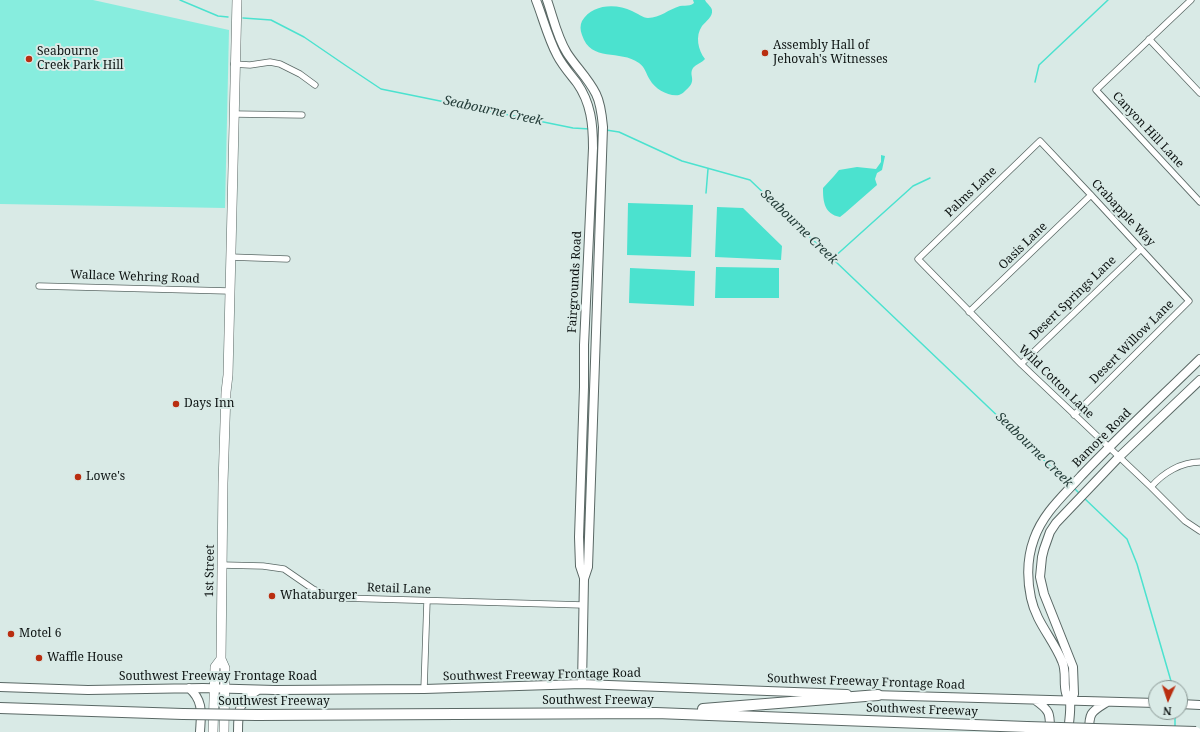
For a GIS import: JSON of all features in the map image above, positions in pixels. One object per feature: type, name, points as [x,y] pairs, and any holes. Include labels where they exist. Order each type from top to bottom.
[{"type":"highway","points":[[656,713],[878,695]]},
{"type":"highway","name":"Southwest Freeway","points":[[0,708],[257,715],[656,713],[1196,732]]},
{"type":"main road","name":"1st Street","points":[[224,732],[225,668],[221,659],[223,483],[226,392],[228,375],[234,64],[237,0]]},
{"type":"main road","name":"1st Street","points":[[213,732],[215,666],[221,659]]},
{"type":"street","name":"Fairgrounds Road","points":[[536,0],[547,34],[558,57],[578,84],[586,98],[591,112],[593,128],[584,345],[579,537],[580,566],[584,579]]},
{"type":"street","name":"Fairgrounds Road","points":[[547,0],[566,52],[590,83],[596,94],[601,110],[603,127],[604,148],[588,566],[584,579],[583,605],[582,684]]},
{"type":"street","points":[[1191,0],[1149,39],[1200,93]]},
{"type":"street","name":"Canyon Hill Lane","points":[[1149,39],[1096,90],[1200,202]]},
{"type":"street","points":[[234,64],[250,65],[270,62],[280,64],[300,74],[315,84]]},
{"type":"street","points":[[234,114],[302,115]]},
{"type":"street","name":"Crabapple Way","points":[[1040,141],[1189,301]]},
{"type":"street","name":"Palms Lane","points":[[918,260],[1040,141]]},
{"type":"street","name":"Oasis Lane","points":[[969,312],[1091,195]]},
{"type":"street","name":"Desert Springs Lane","points":[[1021,364],[1141,249]]},
{"type":"street","points":[[230,257],[287,259]]},
{"type":"street","name":"Wild Cotton Lane","points":[[918,260],[1074,415],[1185,521],[1200,531]]},
{"type":"street","name":"Wallace Wehring Road","points":[[39,286],[230,291]]},
{"type":"street","name":"Desert Willow Lane","points":[[1074,415],[1189,301]]},
{"type":"street","name":"Bamore Road","points":[[1070,700],[1066,693],[1066,674],[1062,662],[1055,647],[1040,624],[1034,609],[1029,588],[1028,573],[1031,548],[1034,538],[1042,521],[1056,502],[1109,447],[1200,359]]},
{"type":"street","name":"Bamore Road","points":[[1068,732],[1070,700],[1074,694],[1073,667],[1044,594],[1040,577],[1042,558],[1050,532],[1070,508],[1119,457],[1200,380]]},
{"type":"street","points":[[1151,487],[1160,477],[1175,469],[1192,462],[1200,462]]},
{"type":"street","name":"Retail Lane","points":[[222,565],[263,566],[284,569],[313,589],[336,597],[583,605]]},
{"type":"street","points":[[424,689],[427,601]]},
{"type":"street","name":"Southwest Freeway Frontage Road","points":[[0,687],[88,690],[190,688],[258,690],[424,689],[582,684],[1148,703]]},
{"type":"street","points":[[190,688],[198,696],[200,703],[200,732]]},
{"type":"street","points":[[238,732],[239,708],[250,695],[258,690]]},
{"type":"street","points":[[1035,699],[1049,711],[1050,732]]},
{"type":"street","points":[[1089,732],[1089,718],[1095,710],[1108,702]]},
{"type":"shaded area","points":[[0,0],[93,0],[229,30],[225,208],[0,204]]},
{"type":"shaded area","points":[[693,0],[705,0],[712,12],[710,17],[702,26],[698,38],[699,47],[705,59],[693,68],[690,87],[679,95],[667,94],[659,89],[652,83],[639,63],[631,59],[592,49],[586,44],[581,33],[582,21],[586,15],[598,8],[612,6],[626,8],[644,17],[652,18],[676,7],[691,5],[694,3]]},
{"type":"shaded area","points":[[881,155],[885,156],[882,170],[877,173],[875,179],[877,185],[840,217],[831,213],[824,202],[823,188],[839,170],[857,167],[876,169],[881,162]]},
{"type":"shaded area","points":[[628,203],[693,205],[691,257],[627,255]]},
{"type":"shaded area","points":[[717,207],[743,208],[782,246],[781,260],[715,257]]},
{"type":"shaded area","points":[[716,267],[779,268],[779,298],[715,298]]},
{"type":"shaded area","points":[[630,268],[695,271],[694,306],[629,303]]},
{"type":"waterway","name":"Seabourne Creek","points":[[180,0],[218,16],[228,17]]},
{"type":"waterway","points":[[1035,82],[1039,65],[1108,0]]},
{"type":"waterway","name":"Seabourne Creek","points":[[243,18],[271,20],[304,37],[381,89],[573,128],[590,129]]},
{"type":"waterway","name":"Seabourne Creek","points":[[606,130],[619,132],[682,161],[750,180],[1069,484]]},
{"type":"waterway","points":[[706,193],[708,169]]},
{"type":"waterway","points":[[832,259],[913,186],[930,178]]},
{"type":"waterway","name":"Seabourne Creek","points":[[1074,488],[1080,494]]},
{"type":"waterway","name":"Seabourne Creek","points":[[1084,498],[1127,539],[1137,564],[1171,680]]},
{"type":"waterway","name":"Seabourne Creek","points":[[1175,720],[1175,728]]},
{"type":"place","name":"Assembly Hall of Jehovah's Witnesses","points":[[765,53]]},
{"type":"place","name":"Seabourne Creek Park Hill","points":[[29,59]]},
{"type":"place","name":"Days Inn","points":[[176,404]]},
{"type":"place","name":"Lowe's","points":[[78,477]]},
{"type":"place","name":"Whataburger","points":[[272,596]]},
{"type":"place","name":"Motel 6","points":[[11,634]]},
{"type":"place","name":"Waffle House","points":[[39,658]]}]
